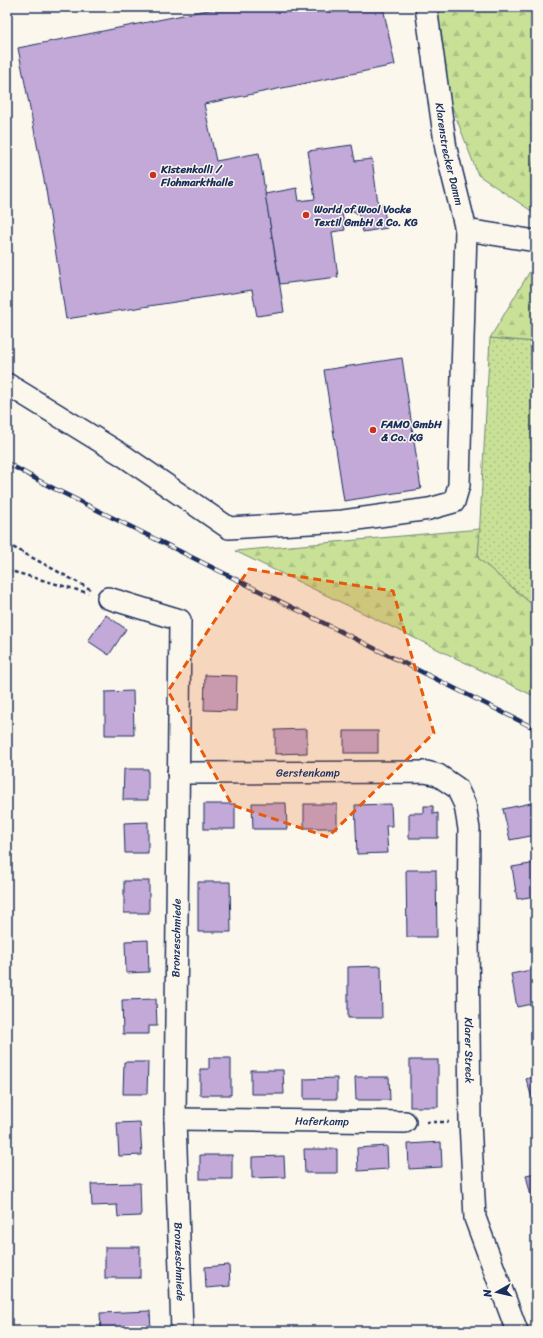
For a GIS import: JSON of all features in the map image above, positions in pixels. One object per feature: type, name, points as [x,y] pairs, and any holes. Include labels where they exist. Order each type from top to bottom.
[{"type":"street","name":"Klarenstrecker Damm","points":[[7,384],[124,456],[229,528],[343,521],[429,509],[454,502],[459,485],[466,230],[446,149],[426,7]]},
{"type":"street","points":[[466,230],[536,240]]},
{"type":"street","name":"Bronzeschmiede","points":[[108,598],[180,620],[174,1119],[182,1331]]},
{"type":"street","name":"Gerstenkamp","points":[[178,773],[426,772],[438,775]]},
{"type":"street","name":"Klarer Streck","points":[[438,775],[457,788],[465,805],[469,829],[468,939],[470,1122],[475,1218],[517,1331]]},
{"type":"street","name":"Haferkamp","points":[[174,1119],[405,1122]]},
{"type":"path","points":[[7,544],[108,598]]},
{"type":"path","points":[[7,570],[108,598]]},
{"type":"path","points":[[405,1122],[470,1122]]},
{"type":"highlighted area","points":[[249,569],[393,591],[434,733],[328,837],[232,805],[168,691]]},
{"type":"green space","points":[[435,7],[536,7],[536,214],[478,175],[446,91]]},
{"type":"green space","points":[[536,261],[536,342],[490,338]]},
{"type":"green space","points":[[490,338],[536,342],[536,608],[478,558]]},
{"type":"green space","points":[[480,529],[478,558],[536,608],[536,697],[235,551]]},
{"type":"building","name":"Kistenkolli / Flohmarkthalle","points":[[223,7],[383,7],[395,65],[204,104],[216,161],[259,153],[284,312],[257,316],[252,290],[66,319],[46,190],[18,48]]},
{"type":"building","name":"World of Wool Vocke Textil GmbH & Co. KG","points":[[352,145],[355,161],[372,159],[378,204],[383,204],[387,228],[363,232],[360,217],[354,211],[342,213],[345,230],[332,232],[338,277],[280,284],[265,194],[297,188],[299,201],[315,199],[308,151]]},
{"type":"building","name":"FAMO GmbH & Co. KG","points":[[402,358],[421,489],[344,501],[324,370]]},
{"type":"building","points":[[106,615],[126,629],[109,655],[88,641]]},
{"type":"building","points":[[205,675],[237,676],[236,711],[204,710]]},
{"type":"building","points":[[133,691],[134,735],[105,735],[105,692]]},
{"type":"building","points":[[307,729],[307,753],[275,754],[275,730]]},
{"type":"building","points":[[344,731],[378,731],[378,753],[344,753]]},
{"type":"building","points":[[124,769],[148,769],[148,800],[123,800]]},
{"type":"building","points":[[536,802],[536,835],[510,840],[503,809]]},
{"type":"building","points":[[252,803],[286,803],[287,829],[253,829]]},
{"type":"building","points":[[204,804],[235,804],[235,829],[204,829]]},
{"type":"building","points":[[304,804],[337,804],[337,828],[304,828]]},
{"type":"building","points":[[391,804],[392,826],[386,826],[388,853],[357,854],[355,805]]},
{"type":"building","points":[[424,806],[433,806],[433,814],[438,813],[438,838],[409,838],[409,813],[424,813]]},
{"type":"building","points":[[148,822],[148,853],[125,853],[124,823]]},
{"type":"building","points":[[536,863],[536,896],[517,899],[512,867]]},
{"type":"building","points":[[406,870],[436,870],[437,937],[407,937]]},
{"type":"building","points":[[124,881],[149,881],[149,913],[124,913]]},
{"type":"building","points":[[198,882],[230,882],[231,932],[198,932]]},
{"type":"building","points":[[148,940],[149,972],[126,973],[125,941]]},
{"type":"building","points":[[381,966],[382,1018],[348,1018],[348,967]]},
{"type":"building","points":[[536,969],[536,1003],[517,1007],[511,974]]},
{"type":"building","points":[[156,999],[157,1026],[149,1026],[149,1034],[123,1034],[122,1000]]},
{"type":"building","points":[[209,1058],[231,1058],[231,1095],[200,1095],[200,1069],[209,1069]]},
{"type":"building","points":[[410,1060],[438,1060],[438,1107],[410,1107]]},
{"type":"building","points":[[124,1062],[148,1062],[147,1094],[123,1094]]},
{"type":"building","points":[[251,1070],[283,1070],[284,1094],[251,1094]]},
{"type":"building","points":[[536,1076],[536,1110],[526,1079]]},
{"type":"building","points":[[355,1077],[389,1077],[390,1100],[356,1100]]},
{"type":"building","points":[[337,1078],[337,1099],[304,1099],[304,1079]]},
{"type":"building","points":[[140,1122],[142,1155],[119,1156],[117,1123]]},
{"type":"building","points":[[441,1142],[442,1167],[409,1169],[408,1144]]},
{"type":"building","points":[[387,1146],[388,1169],[358,1171],[357,1148]]},
{"type":"building","points":[[304,1149],[337,1149],[337,1173],[305,1173]]},
{"type":"building","points":[[200,1155],[232,1155],[232,1179],[200,1179]]},
{"type":"building","points":[[284,1156],[285,1177],[252,1178],[252,1157]]},
{"type":"building","points":[[536,1173],[536,1209],[534,1209],[526,1175]]},
{"type":"building","points":[[140,1183],[141,1216],[118,1217],[117,1205],[92,1206],[91,1184]]},
{"type":"building","points":[[105,1247],[140,1247],[140,1278],[105,1278]]},
{"type":"building","points":[[229,1265],[230,1286],[206,1288],[205,1267]]},
{"type":"building","points":[[150,1311],[151,1331],[101,1331],[100,1313]]},
{"type":"railway","points":[[7,463],[47,485],[536,729]]},
{"type":"place","name":"Kistenkolli / Flohmarkthalle","points":[[153,175]]},
{"type":"place","name":"World of Wool Vocke Textil GmbH & Co. KG","points":[[306,215]]},
{"type":"place","name":"FAMO GmbH & Co. KG","points":[[373,430]]}]
